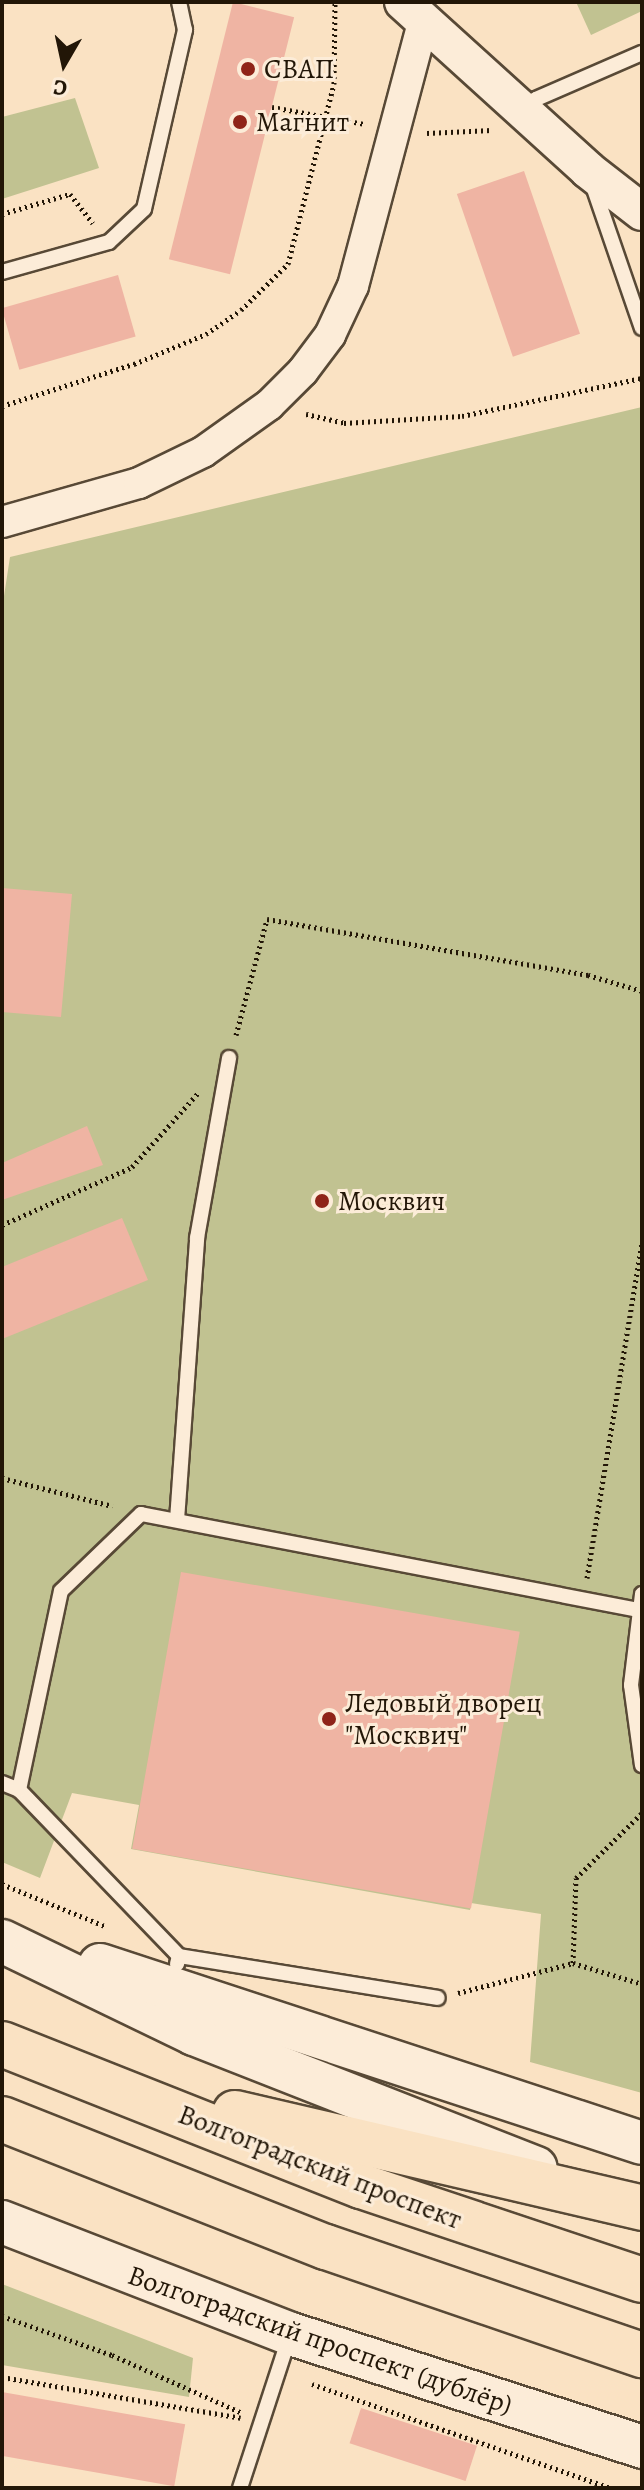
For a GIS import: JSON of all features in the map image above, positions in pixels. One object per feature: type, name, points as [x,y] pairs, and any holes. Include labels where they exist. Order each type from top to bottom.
[{"type":"main road","points":[[2,1933],[175,1972],[642,2143]]},
{"type":"main road","points":[[2,1941],[194,2034],[642,2208]]},
{"type":"main road","name":"Волгоградский проспект","points":[[2,2044],[361,2186],[642,2280]]},
{"type":"main road","points":[[87,2078],[642,2208]]},
{"type":"main road","points":[[2,2119],[326,2247],[642,2355]]},
{"type":"main road","name":"Волгоградский проспект (дублёр)","points":[[2,2222],[284,2352],[642,2447]]},
{"type":"street","points":[[2,522],[139,483],[203,452],[269,405],[330,335],[353,286],[413,12],[588,170],[642,212]]},
{"type":"lane","points":[[2,272],[109,242],[144,209],[185,30],[179,2]]},
{"type":"lane","points":[[522,111],[536,99],[642,53]]},
{"type":"lane","points":[[588,170],[642,328]]},
{"type":"lane","points":[[177,1520],[197,1238],[229,1058]]},
{"type":"lane","points":[[19,1790],[61,1591],[141,1514],[638,1610]]},
{"type":"lane","points":[[642,1594],[631,1685],[642,1765]]},
{"type":"lane","points":[[2,1783],[19,1790],[175,1972],[438,1998]]},
{"type":"lane","points":[[240,2488],[284,2352]]},
{"type":"path","points":[[2,406],[134,364],[206,334],[241,310],[288,264],[334,84],[335,2]]},
{"type":"path","points":[[2,214],[70,194],[109,242]]},
{"type":"path","points":[[269,405],[344,423],[404,421],[462,416],[642,378]]},
{"type":"path","points":[[2,1225],[132,1167],[229,1058],[267,919],[588,975],[642,991]]},
{"type":"path","points":[[584,1599],[642,1242]]},
{"type":"path","points":[[2,1478],[141,1514]]},
{"type":"path","points":[[573,1963],[576,1878],[642,1813]]},
{"type":"path","points":[[438,1998],[573,1963],[642,1984]]},
{"type":"path","points":[[2,2316],[112,2355],[262,2421]]},
{"type":"path","points":[[284,2352],[610,2488]]},
{"type":"path","points":[[2,2377],[262,2421]]},
{"type":"green space","points":[[576,2],[642,2],[642,11],[591,35]]},
{"type":"green space","points":[[75,98],[99,168],[2,199],[2,117]]},
{"type":"green space","name":"Москвич","points":[[642,407],[642,2093],[530,2062],[541,1914],[471,1903],[470,1910],[131,1849],[139,1805],[72,1793],[40,1878],[2,1862],[2,609],[10,557]]},
{"type":"green space","points":[[2,2284],[193,2358],[189,2397],[2,2365]]},
{"type":"building","points":[[233,2],[294,17],[230,274],[169,259]]},
{"type":"building","points":[[524,171],[580,334],[513,357],[457,194]]},
{"type":"building","points":[[118,275],[136,337],[19,370],[2,308]]},
{"type":"building","points":[[2,888],[72,894],[61,1017],[2,1012]]},
{"type":"building","points":[[87,1126],[103,1165],[2,1200],[2,1163]]},
{"type":"building","points":[[122,1218],[148,1280],[2,1339],[2,1267]]},
{"type":"building","name":"Ледовый дворец \"Москвич\"","points":[[181,1572],[520,1632],[471,1908],[132,1849]]},
{"type":"building","points":[[2,2392],[185,2424],[174,2486],[2,2456]]},
{"type":"building","points":[[361,2408],[477,2446],[466,2481],[350,2443]]},
{"type":"place","name":"СВАП","points":[[248,69]]},
{"type":"place","name":"Магнит","points":[[240,122]]},
{"type":"place","name":"Москвич","points":[[322,1201]]},
{"type":"place","name":"Ледовый дворец \"Москвич\"","points":[[329,1719]]}]
